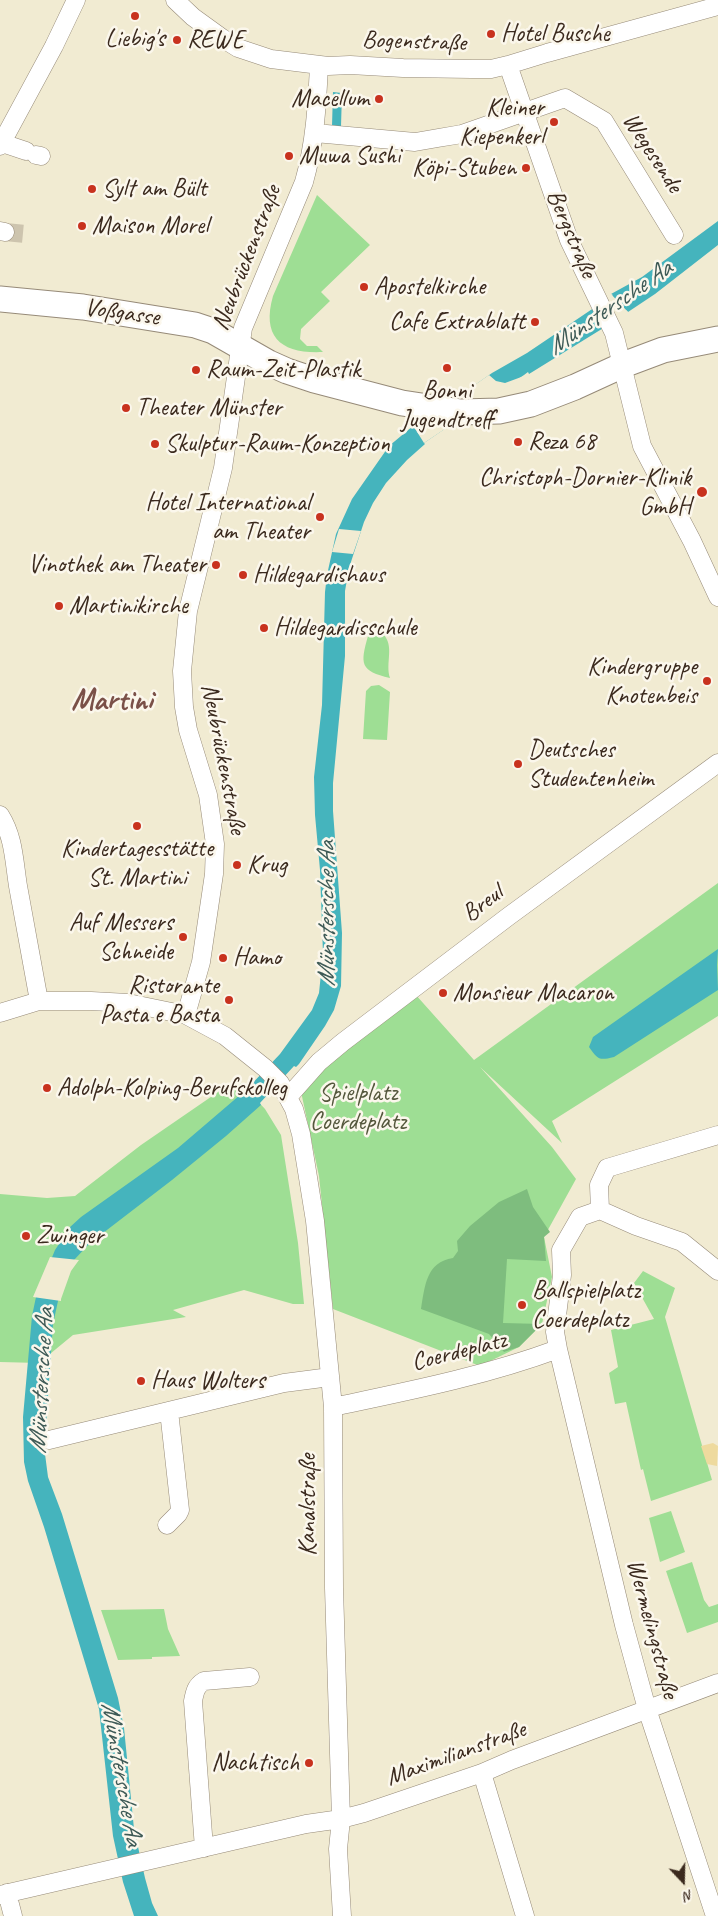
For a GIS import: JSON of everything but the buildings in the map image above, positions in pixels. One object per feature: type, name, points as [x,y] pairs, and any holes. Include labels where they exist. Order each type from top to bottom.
[{"type":"main road","name":"Voßgasse","points":[[0,299],[60,304],[176,321],[206,328],[241,337],[287,371],[402,403],[461,412],[499,411],[531,404],[585,383],[623,365]]},
{"type":"main road","points":[[623,365],[663,350],[718,339]]},
{"type":"street","points":[[35,154],[1,144],[54,46],[76,0]]},
{"type":"street","name":"Bogenstraße","points":[[175,0],[205,26],[238,48],[255,55],[291,63],[319,66],[350,65],[472,69],[491,69],[508,65],[718,6]]},
{"type":"street","name":"Bergstraße","points":[[508,65],[570,240],[610,324],[623,365],[642,446],[692,541],[718,597]]},
{"type":"street","name":"Neubrückenstraße","points":[[186,1015],[201,962],[214,874],[215,844],[208,795],[188,730],[184,707],[183,650],[192,590],[223,468],[241,337],[304,182],[315,133],[319,66]]},
{"type":"street","name":"Wegesende","points":[[315,133],[415,142],[462,134],[565,98],[604,121],[674,235]]},
{"type":"street","name":"Breul","points":[[284,1090],[329,1053],[509,916],[718,762]]},
{"type":"street","points":[[0,815],[10,837],[15,855],[17,879],[39,1001]]},
{"type":"street","points":[[0,1013],[39,1001],[111,1002],[153,1007],[186,1015],[225,1036],[265,1068],[284,1090]]},
{"type":"street","name":"Kanalstraße","points":[[284,1090],[299,1123],[308,1171],[322,1282],[333,1407],[334,1588],[340,1819],[338,1849],[342,1916]]},
{"type":"street","points":[[600,1210],[599,1185],[607,1168],[718,1135]]},
{"type":"street","points":[[558,1349],[555,1332],[562,1275],[561,1250],[580,1217],[600,1210],[636,1226],[682,1242],[718,1271]]},
{"type":"street","name":"Coerdeplatz","points":[[333,1407],[444,1384],[513,1365],[558,1349]]},
{"type":"street","name":"Wermelingstraße","points":[[558,1349],[624,1625],[647,1710],[714,1916]]},
{"type":"street","points":[[49,1440],[284,1383],[330,1377]]},
{"type":"street","points":[[167,1525],[180,1510],[170,1411]]},
{"type":"street","points":[[204,1848],[193,1701],[195,1692],[197,1685],[204,1681],[250,1678]]},
{"type":"street","name":"Maximilianstraße","points":[[4,1894],[117,1867],[364,1813],[482,1773],[718,1683]]},
{"type":"street","points":[[482,1773],[525,1916]]},
{"type":"street","points":[[4,1894],[13,1916]]},
{"type":"green space","points":[[317,195],[370,245],[321,292],[330,301],[301,329],[300,339],[307,346],[317,346],[323,352],[309,352],[296,350],[278,340],[273,333],[270,323],[270,311],[273,296]]},
{"type":"green space","points":[[383,634],[387,639],[389,649],[388,666],[390,678],[368,669],[364,660],[368,636]]},
{"type":"green space","points":[[379,685],[390,692],[387,740],[363,739],[366,691],[371,686]]},
{"type":"green space","name":"Spielplatz Coerdeplatz","points":[[718,883],[718,1016],[552,1121],[562,1143],[480,1067],[552,1147],[576,1179],[544,1237],[552,1277],[542,1324],[519,1347],[480,1366],[333,1309],[319,1176],[300,1087],[415,994],[474,1060]]},
{"type":"green space","points":[[237,1079],[265,1109],[281,1135],[298,1243],[304,1304],[293,1304],[244,1290],[173,1310],[186,1317],[73,1335],[39,1363],[0,1362],[0,1194],[47,1198],[75,1196],[141,1145]]},
{"type":"green space","points":[[527,1189],[533,1207],[550,1232],[544,1237],[546,1261],[507,1259],[503,1323],[542,1324],[519,1347],[504,1352],[489,1334],[421,1309],[428,1276],[437,1264],[453,1258],[458,1251],[457,1241],[470,1226],[499,1202]]},
{"type":"green space","points":[[643,1271],[675,1288],[665,1317],[712,1480],[651,1501],[643,1469],[641,1470],[626,1402],[615,1404],[609,1373],[618,1367],[611,1330],[654,1319],[634,1283]]},
{"type":"green space","points":[[671,1511],[685,1552],[660,1562],[649,1518]]},
{"type":"green space","points":[[692,1562],[704,1600],[709,1607],[718,1604],[718,1622],[687,1633],[666,1571]]},
{"type":"green space","points":[[164,1609],[168,1629],[180,1656],[118,1660],[101,1610]]},
{"type":"sand","points":[[713,1443],[718,1446],[717,1466],[707,1464],[701,1446]]},
{"type":"water","points":[[333,92],[342,93],[341,126],[332,126]]},
{"type":"water","name":"Münstersche Aa","points":[[718,221],[718,245],[655,294],[628,312],[626,310],[605,327],[529,374],[528,372],[424,443],[386,483],[373,503],[364,522],[349,568],[345,591],[345,656],[333,783],[333,811],[342,933],[341,986],[334,1010],[299,1064],[296,1067],[294,1066],[260,1103],[261,1105],[172,1180],[90,1243],[74,1260],[58,1301],[53,1324],[45,1454],[48,1477],[62,1514],[118,1698],[124,1728],[134,1829],[145,1878],[158,1916],[134,1916],[123,1882],[113,1836],[99,1709],[44,1527],[28,1481],[24,1462],[23,1417],[32,1316],[36,1297],[58,1243],[69,1228],[81,1217],[178,1148],[247,1089],[280,1054],[312,1010],[319,993],[323,954],[314,777],[322,705],[325,592],[336,534],[352,499],[389,446],[413,426],[416,426],[492,373],[527,353],[613,295],[611,294],[642,277]]},
{"type":"water","points":[[718,949],[718,990],[614,1057],[601,1059],[594,1054],[589,1047],[593,1037]]},
{"type":"pier","points":[[611,294],[628,312],[605,327],[594,307]]},
{"type":"pier","points":[[489,375],[496,381],[505,383],[524,376],[424,443],[414,427]]},
{"type":"pier","points":[[339,529],[361,531],[353,554],[332,552]]},
{"type":"pier","points":[[50,1257],[79,1260],[71,1271],[61,1301],[33,1297]]},
{"type":"tunnel","points":[[5,232],[26,234]]},
{"type":"place","name":"Liebig's","points":[[135,16]]},
{"type":"place","name":"Hotel Busche","points":[[491,34]]},
{"type":"place","name":"REWE","points":[[177,40]]},
{"type":"place","name":"Macellum","points":[[379,99]]},
{"type":"place","name":"Kleiner Kiepenkerl","points":[[554,122]]},
{"type":"place","name":"Muwa Sushi","points":[[289,156]]},
{"type":"place","name":"Köpi-Stuben","points":[[526,168]]},
{"type":"place","name":"Sylt am Bült","points":[[92,189]]},
{"type":"place","name":"Maison Morel","points":[[82,226]]},
{"type":"place","name":"Apostelkirche","points":[[364,287]]},
{"type":"place","name":"Cafe Extrablatt","points":[[535,322]]},
{"type":"place","name":"Bonni Jugendtreff","points":[[447,368]]},
{"type":"place","name":"Raum-Zeit-Plastik","points":[[196,370]]},
{"type":"place","name":"Theater Münster","points":[[126,408]]},
{"type":"place","name":"Reza 68","points":[[518,442]]},
{"type":"place","name":"Skulptur-Raum-Konzeption","points":[[155,444]]},
{"type":"place","name":"Christoph-Dornier-Klinik GmbH","points":[[702,492]]},
{"type":"place","name":"Hotel International am Theater","points":[[320,517]]},
{"type":"place","name":"Vinothek am Theater","points":[[216,565]]},
{"type":"place","name":"Hildegardishaus","points":[[243,575]]},
{"type":"place","name":"Martinikirche","points":[[59,606]]},
{"type":"place","name":"Hildegardisschule","points":[[264,628]]},
{"type":"place","name":"Kindergruppe Knotenbeis","points":[[707,681]]},
{"type":"place","name":"Deutsches Studentenheim","points":[[518,764]]},
{"type":"place","name":"Kindertagesstätte St. Martini","points":[[137,826]]},
{"type":"place","name":"Krug","points":[[237,865]]},
{"type":"place","name":"Auf Messers Schneide","points":[[183,937]]},
{"type":"place","name":"Hamo","points":[[223,958]]},
{"type":"place","name":"Monsieur Macaron","points":[[443,993]]},
{"type":"place","name":"Ristorante Pasta e Basta","points":[[229,1000]]},
{"type":"place","name":"Adolph-Kolping-Berufskolleg","points":[[47,1088]]},
{"type":"place","name":"Zwinger","points":[[26,1236]]},
{"type":"place","name":"Ballspielplatz Coerdeplatz","points":[[522,1305]]},
{"type":"place","name":"Haus Wolters","points":[[141,1381]]},
{"type":"place","name":"Nachtisch","points":[[309,1763]]},
{"type":"district","name":"Martini","points":[[112,701]]}]
